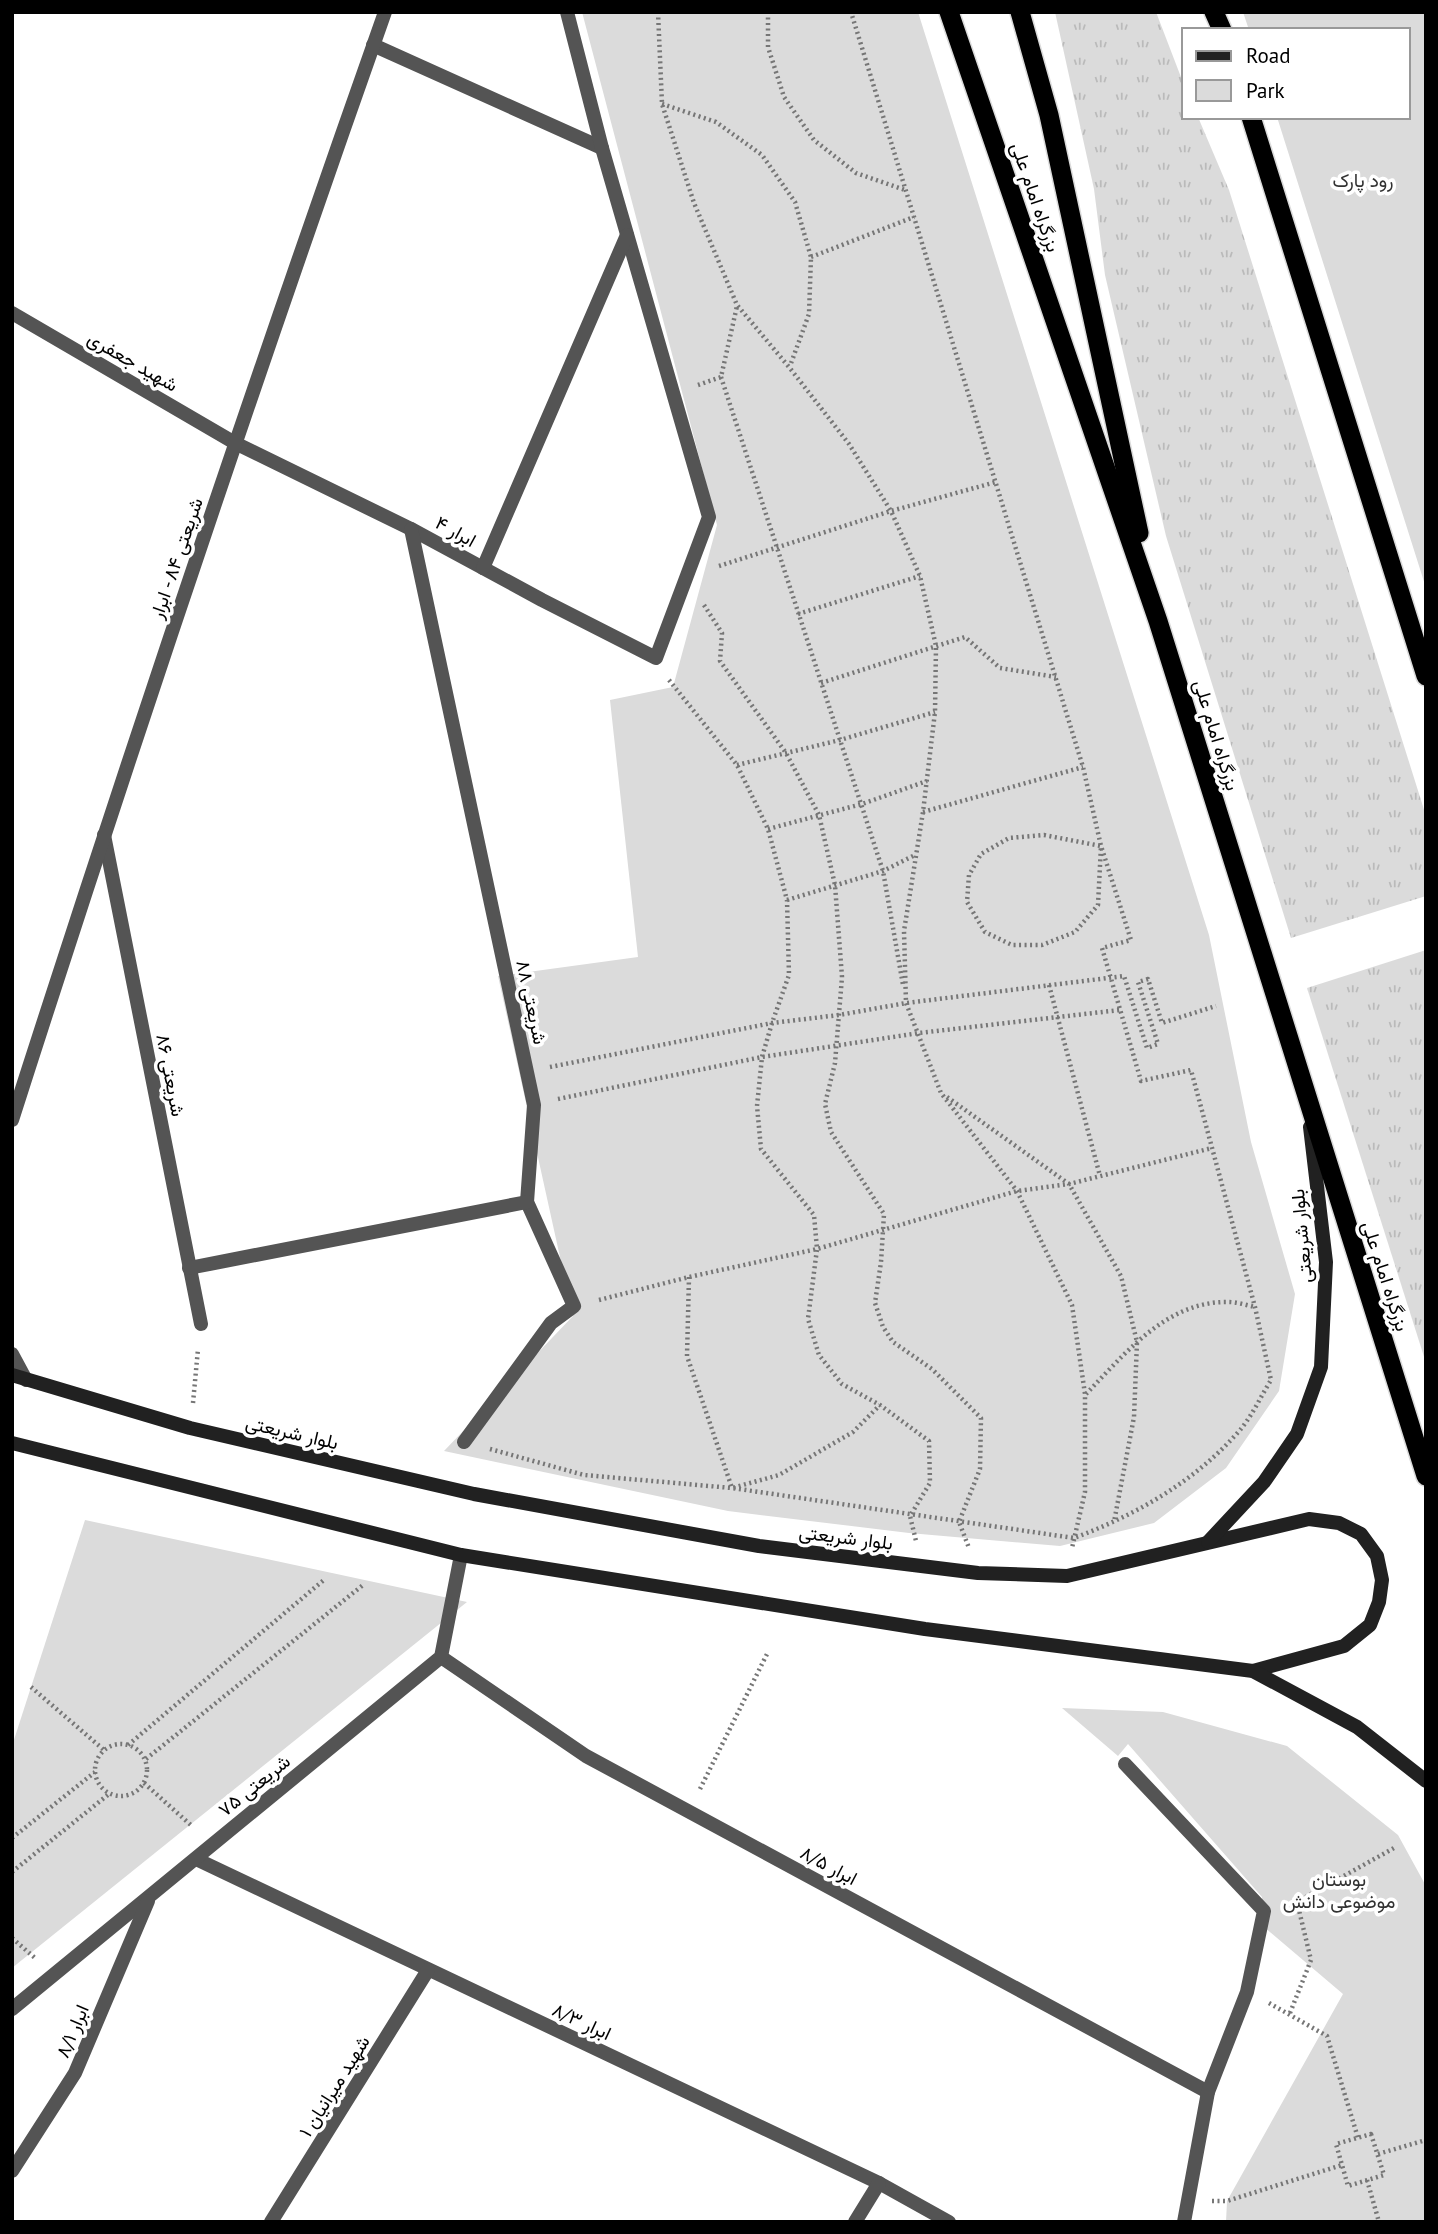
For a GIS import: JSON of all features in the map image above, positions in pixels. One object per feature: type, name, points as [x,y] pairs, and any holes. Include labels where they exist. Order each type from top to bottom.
[{"type":"highway","name":"بزرگراه امام علی","points":[[949,12],[1158,621],[1426,1476]]},
{"type":"highway","points":[[1020,12],[1049,115],[1158,621]]},
{"type":"highway","points":[[1252,119],[1426,676]]},
{"type":"main road","name":"بلوار شریعتی","points":[[19,1377],[190,1428],[474,1494],[760,1546],[978,1573],[1067,1576],[1207,1543],[1264,1482],[1297,1434],[1321,1367],[1326,1262],[1306,1097]]},
{"type":"main road","points":[[12,1443],[461,1555],[925,1629],[1254,1671],[1357,1727],[1426,1782]]},
{"type":"main road","points":[[1207,1543],[1309,1519],[1339,1522],[1361,1534],[1377,1556],[1382,1580],[1379,1602],[1370,1625],[1344,1646],[1254,1671]]},
{"type":"street","name":"شریعتی ۸۴ - ابرار","points":[[12,1120],[104,833],[235,443],[385,12]]},
{"type":"street","points":[[567,12],[627,235],[709,517],[656,658]]},
{"type":"street","points":[[373,45],[603,148]]},
{"type":"street","points":[[483,568],[627,235]]},
{"type":"street","name":"شهید جعفری","points":[[12,313],[235,443]]},
{"type":"street","name":"ابرار ۴","points":[[235,443],[411,528],[656,658]]},
{"type":"street","name":"شریعتی ۸۸","points":[[411,528],[534,1105],[527,1202],[574,1306]]},
{"type":"street","name":"شریعتی ۸۶","points":[[104,833],[201,1324]]},
{"type":"street","points":[[189,1268],[527,1202]]},
{"type":"street","points":[[464,1442],[551,1323],[574,1306]]},
{"type":"street","points":[[12,1354],[19,1377]]},
{"type":"street","points":[[441,1657],[461,1555]]},
{"type":"street","name":"ابرار ۸/۵","points":[[441,1657],[586,1756],[1208,2092]]},
{"type":"street","name":"شریعتی ۷۵","points":[[12,2009],[441,1657]]},
{"type":"street","points":[[1125,1764],[1264,1911],[1247,1992],[1208,2092],[1184,2222]]},
{"type":"street","name":"ابرار ۸/۳","points":[[196,1859],[879,2183],[949,2222]]},
{"type":"street","name":"ابرار ۸/۱","points":[[12,2171],[75,2073],[150,1896]]},
{"type":"street","name":"شهید میرانیان ۱","points":[[271,2222],[428,1970]]},
{"type":"street","points":[[855,2222],[879,2183]]},
{"type":"path","points":[[658,12],[662,104],[694,203],[737,305],[849,444],[891,511],[920,576],[936,646],[935,712],[923,812],[904,931],[906,1003]]},
{"type":"path","points":[[768,12],[768,47],[784,97],[814,140],[856,173],[905,190]]},
{"type":"path","points":[[464,1442],[583,1475],[732,1488],[1074,1538],[1114,1523],[1152,1503],[1200,1468],[1241,1429],[1270,1380],[1255,1307],[1191,1070],[1141,1081],[1102,948],[1131,940],[1101,846],[1083,767],[1056,677],[850,12]]},
{"type":"path","points":[[662,104],[716,122],[762,155],[795,202],[811,257],[809,314],[789,367]]},
{"type":"path","points":[[811,257],[914,217]]},
{"type":"path","points":[[737,305],[721,377],[883,870],[906,1003],[941,1093],[1017,1191],[1072,1306],[1085,1394],[1084,1492],[1067,1576]]},
{"type":"path","points":[[672,395],[721,377]]},
{"type":"path","points":[[978,1573],[959,1522],[980,1469],[981,1418],[932,1369],[893,1342],[883,1327],[875,1303],[884,1214],[831,1132],[825,1104],[836,1047],[842,977],[835,885],[819,815],[786,753],[720,661],[722,633],[686,576],[891,511],[996,482]]},
{"type":"path","points":[[798,614],[920,576]]},
{"type":"path","points":[[821,683],[965,637],[1000,668],[1056,677]]},
{"type":"path","points":[[656,658],[673,687],[737,765],[768,829],[787,900],[789,975],[762,1057],[757,1106],[761,1149],[814,1215],[817,1249],[808,1319],[819,1355],[842,1384],[880,1405],[929,1441],[930,1483],[910,1516],[921,1566]]},
{"type":"path","points":[[737,765],[841,740],[935,712]]},
{"type":"path","points":[[923,812],[1083,767]]},
{"type":"path","points":[[768,829],[862,804],[927,781]]},
{"type":"path","points":[[1044,835],[1101,846],[1098,905],[1075,932],[1042,945],[1012,945],[985,932],[967,902],[969,875],[981,854],[1009,838],[1044,835]]},
{"type":"path","points":[[787,900],[883,870],[916,854]]},
{"type":"path","points":[[527,1072],[772,1023],[1124,976],[1147,1048],[1158,1044],[1138,982],[1148,979],[1162,1023],[1216,1006]]},
{"type":"path","points":[[1049,985],[1100,1176]]},
{"type":"path","points":[[534,1105],[762,1057],[919,1033],[1120,1010]]},
{"type":"path","points":[[941,1093],[1069,1184],[1121,1276],[1137,1342],[1134,1416],[1114,1523]]},
{"type":"path","points":[[574,1306],[817,1249],[1017,1191],[1069,1184],[1212,1148]]},
{"type":"path","points":[[689,1277],[687,1356],[732,1488]]},
{"type":"path","points":[[1085,1394],[1163,1320],[1195,1306],[1228,1302],[1255,1307]]},
{"type":"path","points":[[190,1428],[201,1324]]},
{"type":"path","points":[[732,1488],[779,1475],[853,1432],[880,1405]]},
{"type":"path","points":[[128,1745],[326,1579]]},
{"type":"path","points":[[146,1759],[363,1585]]},
{"type":"path","points":[[689,1812],[768,1652]]},
{"type":"path","points":[[31,1686],[104,1750]]},
{"type":"path","points":[[118,1744],[128,1745],[142,1753],[146,1759],[147,1773],[138,1791],[122,1797],[109,1794],[99,1784],[95,1772],[96,1763],[104,1750],[118,1744]]},
{"type":"path","points":[[12,1838],[95,1772]]},
{"type":"path","points":[[144,1783],[191,1824],[209,1848]]},
{"type":"path","points":[[12,1871],[109,1794]]},
{"type":"path","points":[[1290,2013],[1311,1960],[1297,1902],[1394,1848]]},
{"type":"path","points":[[1247,1992],[1290,2013],[1327,2036],[1357,2138]]},
{"type":"path","points":[[1371,2134],[1378,2154],[1384,2175],[1348,2186],[1336,2144],[1371,2134]]},
{"type":"path","points":[[1378,2154],[1426,2140]]},
{"type":"path","points":[[1186,2202],[1227,2201],[1342,2165]]},
{"type":"path","points":[[1367,2180],[1379,2222]]},
{"type":"green space","points":[[582,12],[918,12],[1209,935],[1251,1142],[1295,1294],[1279,1391],[1226,1468],[1154,1523],[1060,1546],[909,1533],[728,1511],[444,1451],[573,1316],[498,976],[638,957],[610,700],[673,687],[717,525]]},
{"type":"green space","points":[[1055,12],[1156,12],[1182,80],[1182,119],[1199,119],[1229,190],[1426,816],[1426,896],[1291,938],[1166,536],[1105,275],[1094,189]]},
{"type":"green space","name":"رود پارک","points":[[1243,12],[1426,12],[1426,588],[1278,119],[1410,119],[1410,28],[1248,28]]},
{"type":"green space","points":[[1426,950],[1426,1363],[1307,988]]},
{"type":"green space","points":[[85,1520],[467,1602],[12,1968],[12,1746]]},
{"type":"green space","name":"بوستان موضوعی دانش","points":[[1062,1708],[1163,1712],[1287,1746],[1398,1835],[1426,1886],[1426,2222],[1226,2222],[1227,2201],[1343,1994],[1264,1927],[1262,1897],[1128,1744],[1118,1756]]}]
